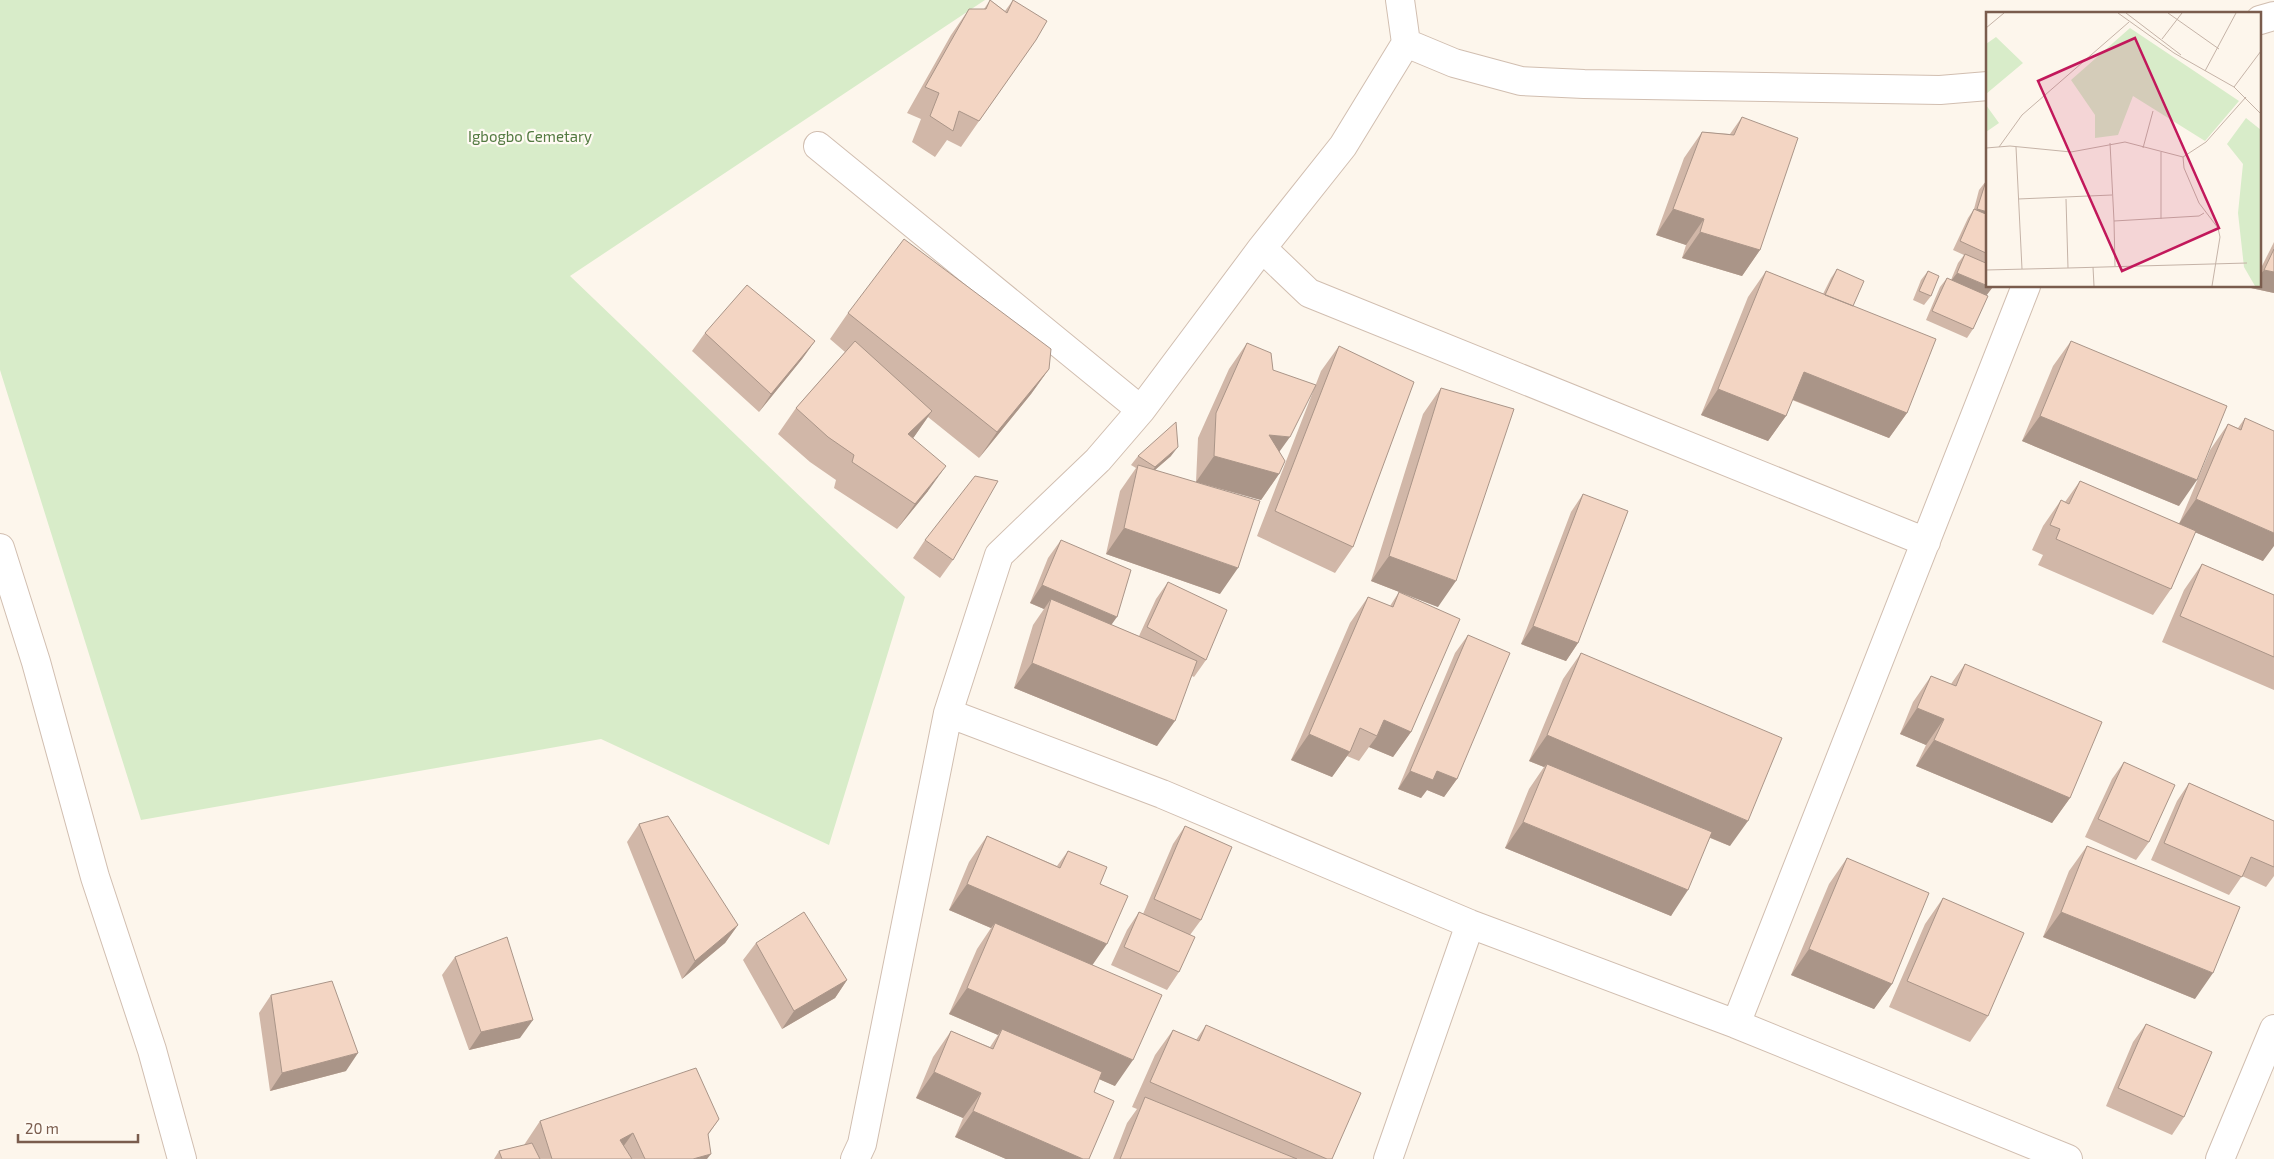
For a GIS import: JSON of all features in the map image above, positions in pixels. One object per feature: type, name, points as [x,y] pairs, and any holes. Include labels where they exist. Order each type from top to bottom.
[{"type":"street","points":[[855,1159],[862,1144],[948,713],[999,555],[1098,460],[1141,410],[1262,248],[1343,146],[1406,43],[1400,0]]},
{"type":"street","points":[[1406,43],[1454,63],[1521,81],[1584,84],[1940,90],[1986,86]]},
{"type":"street","points":[[818,146],[1141,410]]},
{"type":"street","points":[[1262,248],[1309,293],[1926,542]]},
{"type":"street","points":[[1736,1024],[2025,288]]},
{"type":"street","points":[[0,548],[36,662],[95,876],[152,1050],[182,1159]]},
{"type":"street","points":[[948,713],[1162,794],[1470,924],[1736,1024],[2068,1159]]},
{"type":"street","points":[[1388,1159],[1470,924]]},
{"type":"street","points":[[2220,1159],[2274,1029]]},
{"type":"green space","name":"Igbogbo Cemetary","points":[[0,0],[985,0],[570,276],[905,597],[829,845],[601,739],[141,820],[0,370]]},
{"type":"building","points":[[990,0],[1007,13],[1013,0],[1047,21],[1036,40],[979,121],[959,111],[953,131],[930,116],[939,93],[925,87],[969,9],[986,9]]},
{"type":"building","points":[[1742,117],[1798,138],[1760,250],[1700,232],[1704,219],[1673,209],[1702,132],[1734,135]]},
{"type":"building","points":[[1986,181],[1986,211],[1977,209]]},
{"type":"building","points":[[1974,209],[1986,214],[1986,253],[1960,241]]},
{"type":"building","points":[[904,239],[1051,349],[1049,369],[997,432],[848,313]]},
{"type":"building","points":[[2274,249],[2274,272],[2264,270]]},
{"type":"building","points":[[1965,254],[1986,263],[1986,285],[1957,273]]},
{"type":"building","points":[[1837,269],[1864,281],[1853,306],[1825,295]]},
{"type":"building","points":[[1766,271],[1936,339],[1907,413],[1804,372],[1786,416],[1718,389]]},
{"type":"building","points":[[1928,271],[1939,276],[1931,296],[1919,291]]},
{"type":"building","points":[[1947,278],[1988,296],[1973,329],[1932,311]]},
{"type":"building","points":[[747,285],[815,341],[771,394],[705,333]]},
{"type":"building","points":[[855,341],[932,411],[908,434],[946,466],[915,504],[852,462],[854,455],[828,437],[796,408]]},
{"type":"building","points":[[2071,341],[2227,406],[2197,480],[2040,416]]},
{"type":"building","points":[[1247,343],[1271,353],[1273,370],[1316,385],[1290,437],[1269,435],[1285,461],[1279,474],[1214,456],[1216,413]]},
{"type":"building","points":[[1339,346],[1414,382],[1353,547],[1275,511]]},
{"type":"building","points":[[1441,388],[1514,409],[1456,581],[1389,556]]},
{"type":"building","points":[[2245,418],[2274,431],[2274,533],[2196,499],[2228,424],[2241,430]]},
{"type":"building","points":[[1176,422],[1178,447],[1155,467],[1138,456]]},
{"type":"building","points":[[1138,465],[1260,501],[1238,568],[1124,528]]},
{"type":"building","points":[[975,476],[998,481],[953,560],[925,540]]},
{"type":"building","points":[[2080,481],[2196,531],[2171,589],[2056,539],[2060,529],[2050,525],[2061,500],[2069,504]]},
{"type":"building","points":[[1583,494],[1628,511],[1578,643],[1533,626]]},
{"type":"building","points":[[1061,540],[1131,570],[1117,617],[1042,585]]},
{"type":"building","points":[[2202,564],[2274,595],[2274,657],[2180,616]]},
{"type":"building","points":[[1168,582],[1227,610],[1206,660],[1147,627]]},
{"type":"building","points":[[1399,592],[1460,619],[1411,732],[1384,720],[1377,736],[1360,728],[1350,752],[1309,734],[1368,597],[1393,607]]},
{"type":"building","points":[[1051,599],[1197,661],[1175,721],[1032,663]]},
{"type":"building","points":[[1468,635],[1510,653],[1457,779],[1437,771],[1433,780],[1410,771]]},
{"type":"building","points":[[1581,653],[1782,738],[1748,821],[1547,735]]},
{"type":"building","points":[[1965,664],[2102,722],[2070,798],[1934,740],[1944,719],[1917,708],[1931,676],[1956,686]]},
{"type":"building","points":[[2124,762],[2175,785],[2149,842],[2098,819]]},
{"type":"building","points":[[1547,764],[1712,832],[1688,890],[1523,822]]},
{"type":"building","points":[[2189,783],[2274,821],[2274,867],[2251,857],[2242,877],[2164,843]]},
{"type":"building","points":[[668,816],[738,925],[695,961],[639,824]]},
{"type":"building","points":[[1185,826],[1232,847],[1201,920],[1154,899]]},
{"type":"building","points":[[987,836],[1060,868],[1068,851],[1107,867],[1100,884],[1128,896],[1107,944],[967,884]]},
{"type":"building","points":[[2087,846],[2240,907],[2213,973],[2061,912]]},
{"type":"building","points":[[1847,858],[1929,893],[1892,984],[1809,949]]},
{"type":"building","points":[[1943,898],[2024,933],[1988,1016],[1907,981]]},
{"type":"building","points":[[804,912],[847,980],[794,1011],[756,943]]},
{"type":"building","points":[[1139,912],[1195,937],[1179,972],[1124,947]]},
{"type":"building","points":[[995,923],[1162,995],[1133,1060],[967,988]]},
{"type":"building","points":[[507,937],[533,1020],[481,1032],[455,957]]},
{"type":"building","points":[[332,981],[358,1053],[282,1073],[271,995]]},
{"type":"building","points":[[2146,1024],[2212,1052],[2184,1117],[2118,1088]]},
{"type":"building","points":[[1206,1025],[1361,1093],[1332,1159],[1327,1159],[1150,1082],[1173,1030],[1199,1041]]},
{"type":"building","points":[[1002,1029],[1102,1072],[1094,1092],[1114,1101],[1089,1159],[1083,1159],[973,1111],[981,1093],[934,1072],[951,1031],[993,1049]]},
{"type":"building","points":[[696,1068],[719,1119],[708,1134],[711,1154],[693,1159],[645,1159],[633,1133],[620,1140],[632,1159],[552,1159],[540,1121]]},
{"type":"building","points":[[1145,1097],[1297,1159],[1120,1159]]},
{"type":"building","points":[[532,1143],[540,1159],[502,1159],[499,1151]]}]
